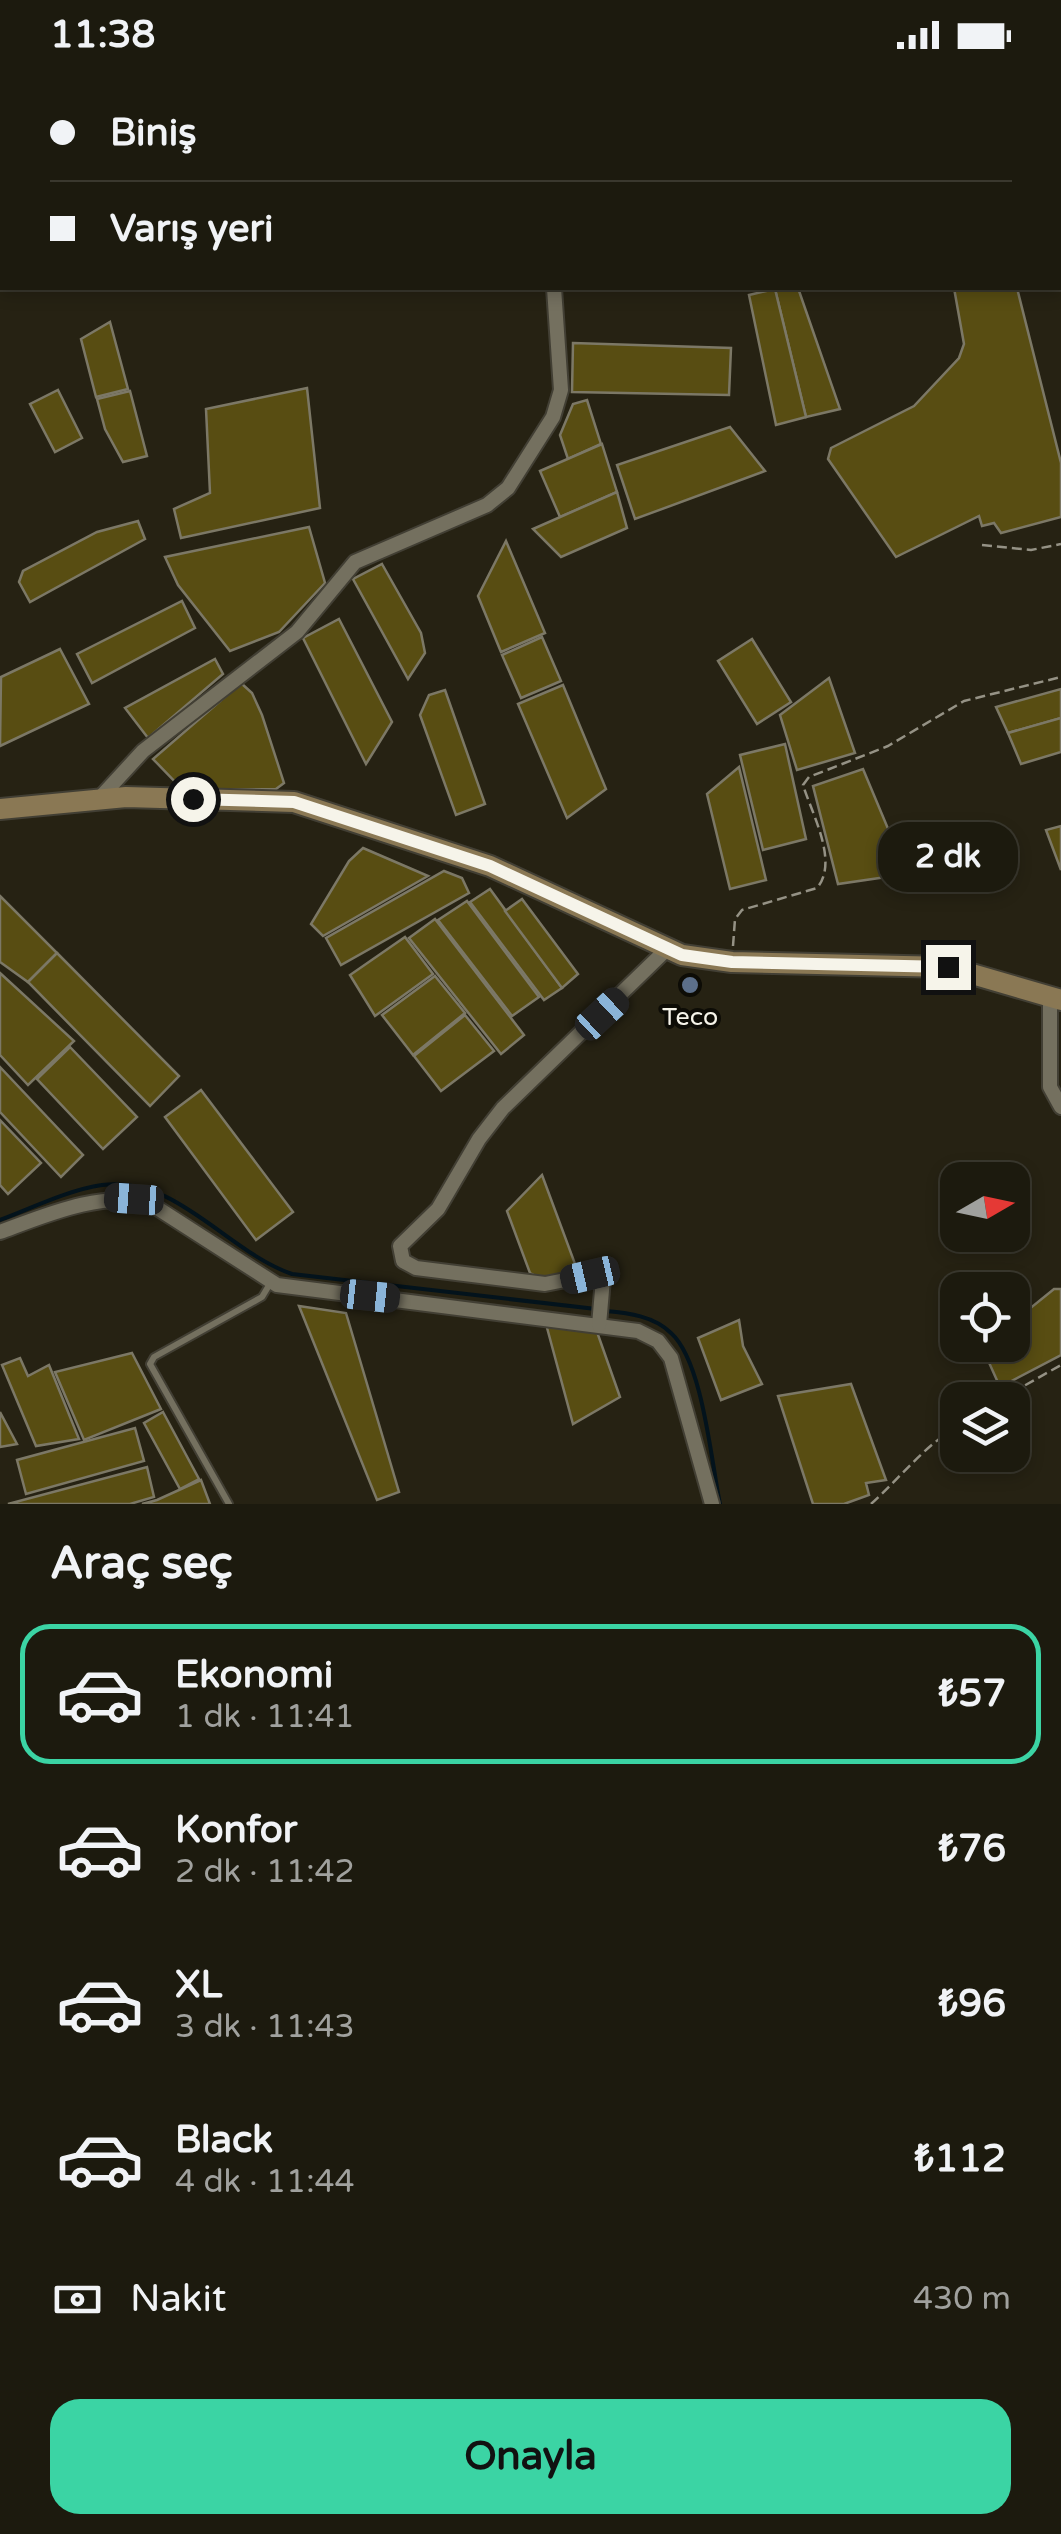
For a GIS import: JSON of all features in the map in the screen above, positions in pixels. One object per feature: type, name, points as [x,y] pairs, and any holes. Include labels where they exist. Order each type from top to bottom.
[{"type":"street","points":[[98,800],[142,751],[297,632],[354,562],[487,505],[508,488],[553,417],[561,390],[554,290]]},
{"type":"street","points":[[0,809],[98,800],[294,802],[490,866],[668,948],[732,962],[948,967],[1056,999],[1050,1087],[1061,1107]]},
{"type":"street","points":[[601,1315],[603,1279],[596,1274],[545,1284],[416,1268],[403,1261],[400,1246],[438,1208],[479,1139],[504,1108],[668,948]]},
{"type":"street","points":[[0,1232],[114,1198],[134,1199],[151,1204],[271,1282],[601,1315],[658,1340],[672,1358],[712,1504]]},
{"type":"lane","points":[[229,1504],[150,1364],[154,1357],[262,1297],[271,1282]]},
{"type":"path","points":[[982,545],[1031,550],[1061,544]]},
{"type":"path","points":[[732,962],[735,919],[742,910],[817,888],[822,882],[824,850],[803,785],[809,777],[888,746],[964,701],[1061,677]]},
{"type":"path","points":[[1030,1382],[1061,1365]]},
{"type":"path","points":[[871,1504],[926,1445],[940,1437]]},
{"type":"building","points":[[775,290],[799,290],[840,409],[806,417]]},
{"type":"building","points":[[775,290],[806,417],[776,425],[749,295]]},
{"type":"building","points":[[954,290],[1018,290],[1061,463],[1061,517],[1001,533],[994,523],[982,526],[979,516],[896,557],[828,459],[831,448],[914,406],[959,358],[964,344]]},
{"type":"building","points":[[110,322],[128,389],[96,397],[81,339]]},
{"type":"building","points":[[573,343],[731,348],[729,395],[572,392]]},
{"type":"building","points":[[307,388],[320,508],[181,538],[174,509],[210,493],[206,409]]},
{"type":"building","points":[[58,390],[82,438],[55,452],[30,404]]},
{"type":"building","points":[[130,391],[147,456],[123,462],[105,429],[97,399]]},
{"type":"building","points":[[587,400],[601,444],[568,459],[560,435],[573,404]]},
{"type":"building","points":[[730,427],[765,471],[635,519],[617,465]]},
{"type":"building","points":[[602,444],[617,492],[560,517],[540,471]]},
{"type":"building","points":[[617,492],[627,528],[561,557],[533,529]]},
{"type":"building","points":[[138,521],[145,539],[30,602],[19,582],[23,571],[97,532]]},
{"type":"building","points":[[309,527],[325,583],[279,632],[230,651],[178,585],[165,557]]},
{"type":"building","points":[[506,541],[545,633],[501,652],[478,596]]},
{"type":"building","points":[[382,564],[421,633],[425,653],[408,679],[353,579]]},
{"type":"building","points":[[182,601],[195,628],[92,683],[77,654]]},
{"type":"building","points":[[339,619],[392,722],[366,764],[303,638]]},
{"type":"building","points":[[542,637],[561,681],[521,698],[502,655]]},
{"type":"building","points":[[752,639],[791,702],[757,724],[718,661]]},
{"type":"building","points":[[60,649],[89,704],[0,746],[1,677]]},
{"type":"building","points":[[215,659],[223,674],[148,738],[125,708]]},
{"type":"building","points":[[829,678],[855,753],[797,770],[780,715]]},
{"type":"building","points":[[241,683],[252,693],[262,715],[284,783],[276,789],[183,790],[153,759]]},
{"type":"building","points":[[563,685],[606,789],[567,818],[518,704]]},
{"type":"building","points":[[1061,689],[1061,718],[1008,733],[996,707]]},
{"type":"building","points":[[445,690],[485,804],[456,815],[420,715],[429,695]]},
{"type":"building","points":[[1061,718],[1061,752],[1021,764],[1008,733]]},
{"type":"building","points":[[785,744],[806,839],[763,850],[740,755]]},
{"type":"building","points":[[739,767],[766,880],[730,889],[707,794]]},
{"type":"building","points":[[863,769],[907,874],[838,884],[813,786]]},
{"type":"building","points":[[1061,826],[1061,870],[1046,830]]},
{"type":"building","points":[[363,848],[428,876],[323,936],[311,924],[349,861]]},
{"type":"building","points":[[444,871],[462,878],[469,893],[341,965],[326,938]]},
{"type":"building","points":[[490,889],[562,988],[544,1000],[470,902]]},
{"type":"building","points":[[0,896],[57,953],[28,982],[0,962]]},
{"type":"building","points":[[522,899],[578,974],[562,988],[505,911]]},
{"type":"building","points":[[467,901],[539,997],[512,1016],[438,920]]},
{"type":"building","points":[[435,919],[524,1035],[501,1054],[409,938]]},
{"type":"building","points":[[405,937],[433,974],[375,1016],[350,975]]},
{"type":"building","points":[[57,953],[179,1076],[150,1106],[28,982]]},
{"type":"building","points":[[0,973],[74,1041],[28,1085],[0,1055]]},
{"type":"building","points":[[435,976],[465,1013],[413,1055],[382,1015]]},
{"type":"building","points":[[465,1015],[494,1051],[441,1091],[414,1056]]},
{"type":"building","points":[[70,1047],[137,1117],[103,1149],[37,1079]]},
{"type":"building","points":[[0,1067],[83,1155],[61,1177],[0,1112]]},
{"type":"building","points":[[201,1090],[293,1212],[256,1240],[165,1117]]},
{"type":"building","points":[[0,1120],[41,1163],[8,1194],[0,1185]]},
{"type":"building","points":[[542,1175],[578,1272],[540,1278],[530,1273],[507,1211]]},
{"type":"building","points":[[1054,1289],[1061,1289],[1061,1355],[1010,1382],[998,1382],[989,1362],[1030,1362],[1030,1308]]},
{"type":"building","points":[[299,1306],[346,1313],[399,1492],[377,1500]]},
{"type":"building","points":[[739,1320],[743,1346],[762,1384],[721,1400],[698,1338]]},
{"type":"building","points":[[546,1324],[596,1329],[620,1397],[573,1424]]},
{"type":"building","points":[[132,1353],[161,1409],[84,1440],[55,1372]]},
{"type":"building","points":[[20,1358],[28,1376],[49,1365],[79,1439],[36,1446],[2,1365]]},
{"type":"building","points":[[851,1384],[886,1480],[866,1483],[869,1495],[844,1504],[813,1504],[778,1396]]},
{"type":"building","points":[[0,1412],[17,1444],[0,1447]]},
{"type":"building","points":[[163,1412],[199,1479],[180,1489],[144,1423]]},
{"type":"building","points":[[135,1428],[144,1461],[26,1494],[17,1460]]},
{"type":"building","points":[[147,1467],[154,1497],[130,1504],[8,1504]]},
{"type":"building","points":[[201,1480],[210,1504],[142,1504],[157,1500]]},
{"type":"waterway","points":[[0,1220],[76,1191],[102,1185],[129,1185],[154,1191],[177,1203],[245,1249],[292,1274],[596,1309]]},
{"type":"waterway","points":[[606,1311],[649,1319],[671,1333],[682,1347],[698,1389],[720,1504]]},
{"type":"place","name":"Teco","points":[[690,985]]},
{"type":"route","points":[[193,799],[294,802],[490,866],[682,955],[732,962],[948,967]]}]
